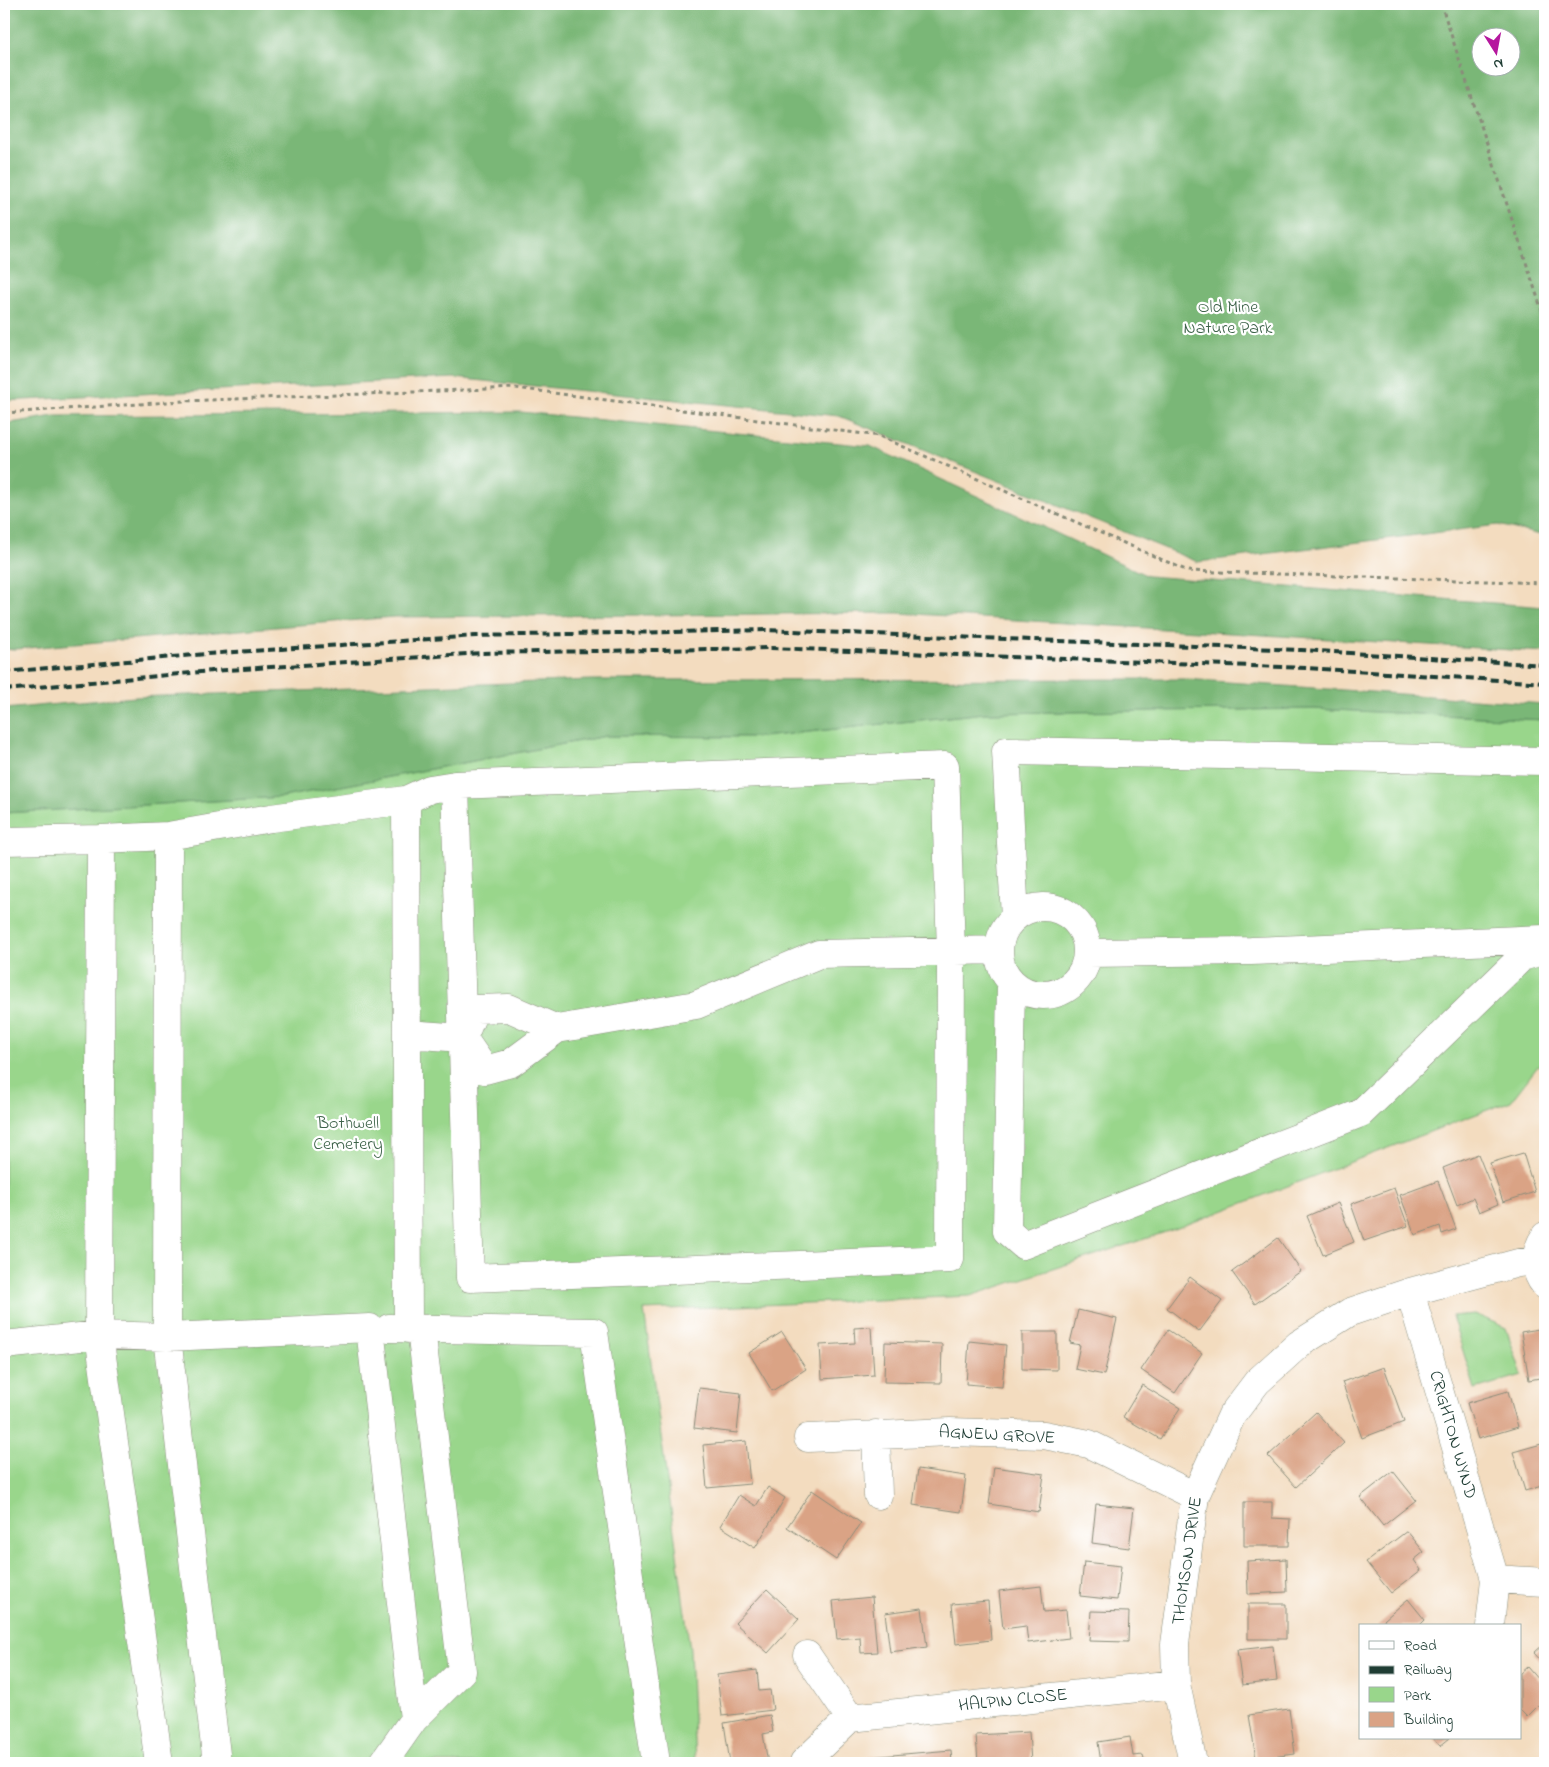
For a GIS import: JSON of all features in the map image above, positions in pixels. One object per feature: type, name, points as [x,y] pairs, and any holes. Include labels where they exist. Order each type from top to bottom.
[{"type":"street","points":[[1015,917],[1006,751],[1545,761]]},
{"type":"street","points":[[4,841],[168,836],[271,818],[406,800],[430,790],[455,785],[945,766],[951,951],[950,1259],[470,1278],[455,785]]},
{"type":"street","points":[[383,1763],[414,1719],[462,1671],[414,1329],[407,1034],[406,800]]},
{"type":"street","points":[[168,836],[167,1337],[217,1763]]},
{"type":"street","points":[[101,839],[99,1335],[159,1763]]},
{"type":"street","points":[[1044,907],[1068,915],[1079,926],[1086,940],[1087,953],[1084,968],[1076,981],[1058,992],[1043,995],[1023,990],[1011,982],[1002,969],[999,950],[1002,935],[1015,917],[1028,909],[1044,907]]},
{"type":"street","points":[[1087,953],[1252,951],[1545,939]]},
{"type":"street","points":[[463,1038],[485,1070],[511,1063],[557,1029],[696,1005],[819,954],[999,950]]},
{"type":"street","points":[[1011,982],[1007,1231],[1023,1245],[1360,1113],[1522,957],[1545,950]]},
{"type":"street","points":[[463,1038],[475,1009],[509,1008],[557,1029]]},
{"type":"street","points":[[407,1034],[463,1038]]},
{"type":"street","name":"THOMSON DRIVE","points":[[1194,1763],[1176,1684],[1176,1644],[1195,1496],[1232,1415],[1256,1382],[1298,1344],[1350,1312],[1410,1292],[1518,1263],[1540,1273],[1540,1244],[1545,1236]]},
{"type":"street","name":"CRIGHTON WYND","points":[[1410,1292],[1495,1578],[1490,1624]]},
{"type":"street","points":[[370,1328],[414,1719]]},
{"type":"street","points":[[4,1345],[99,1335],[167,1337],[370,1328],[594,1332],[656,1763]]},
{"type":"street","name":"AGNEW GROVE","points":[[808,1438],[950,1432],[1044,1435],[1089,1444],[1195,1496]]},
{"type":"street","points":[[876,1434],[878,1495]]},
{"type":"street","points":[[1495,1578],[1545,1582]]},
{"type":"street","points":[[804,1762],[850,1718],[807,1655]]},
{"type":"street","name":"HALPIN CLOSE","points":[[850,1718],[1176,1684]]},
{"type":"path","points":[[1441,4],[1545,320]]},
{"type":"path","points":[[4,413],[184,401],[516,388],[879,436],[1188,570],[1545,583]]},
{"type":"green space","name":"Old Mine Nature Park","points":[[4,4],[1545,4],[1545,205],[1543,204],[1545,212],[1545,536],[1498,525],[1198,562],[839,416],[453,378],[4,401]]},
{"type":"green space","points":[[521,412],[870,446],[1148,576],[1545,607],[1545,652],[898,613],[394,617],[4,650],[4,424],[54,416]]},
{"type":"green space","points":[[1184,679],[1545,704],[1545,720],[1314,709],[985,713],[762,737],[606,736],[283,797],[4,813],[4,709],[135,697],[591,680]]},
{"type":"green space","name":"Bothwell Cemetery","points":[[1314,709],[1545,720],[1545,1057],[1511,1101],[1175,1229],[970,1296],[644,1310],[690,1650],[695,1763],[4,1763],[4,813],[283,797],[606,736],[762,737],[985,713]]},
{"type":"green space","points":[[1475,1314],[1506,1328],[1522,1375],[1475,1389],[1452,1316]]},
{"type":"building","points":[[1523,1153],[1535,1192],[1503,1202],[1490,1163]]},
{"type":"building","points":[[1478,1154],[1498,1204],[1479,1212],[1473,1198],[1457,1205],[1443,1168]]},
{"type":"building","points":[[1438,1181],[1456,1229],[1442,1234],[1440,1226],[1415,1235],[1400,1195]]},
{"type":"building","points":[[1394,1188],[1408,1226],[1364,1241],[1351,1204]]},
{"type":"building","points":[[1338,1203],[1354,1242],[1323,1255],[1307,1216]]},
{"type":"building","points":[[1278,1238],[1301,1271],[1255,1304],[1232,1272]]},
{"type":"building","points":[[1190,1277],[1222,1301],[1199,1332],[1167,1308]]},
{"type":"building","points":[[1078,1310],[1117,1319],[1104,1375],[1075,1369],[1080,1345],[1070,1343]]},
{"type":"building","points":[[871,1327],[874,1375],[822,1379],[820,1345],[855,1343],[854,1328]]},
{"type":"building","points":[[1545,1328],[1545,1377],[1529,1380],[1521,1332]]},
{"type":"building","points":[[1168,1330],[1202,1353],[1175,1393],[1141,1370]]},
{"type":"building","points":[[782,1332],[806,1369],[772,1391],[749,1353]]},
{"type":"building","points":[[1022,1332],[1057,1332],[1057,1370],[1022,1369]]},
{"type":"building","points":[[969,1341],[1006,1345],[1002,1387],[966,1384]]},
{"type":"building","points":[[885,1342],[942,1344],[941,1383],[884,1382]]},
{"type":"building","points":[[1384,1367],[1404,1422],[1362,1438],[1342,1382]]},
{"type":"building","points":[[1142,1385],[1180,1408],[1160,1439],[1123,1417]]},
{"type":"building","points":[[699,1388],[741,1393],[737,1433],[694,1428]]},
{"type":"building","points":[[1508,1391],[1518,1427],[1478,1439],[1467,1403]]},
{"type":"building","points":[[1316,1412],[1344,1443],[1296,1487],[1268,1456]]},
{"type":"building","points":[[746,1441],[750,1484],[707,1488],[703,1445]]},
{"type":"building","points":[[1545,1443],[1545,1485],[1525,1491],[1513,1452]]},
{"type":"building","points":[[994,1467],[1044,1474],[1039,1512],[989,1504]]},
{"type":"building","points":[[918,1469],[966,1476],[961,1512],[913,1505]]},
{"type":"building","points":[[1393,1471],[1416,1500],[1383,1526],[1360,1497]]},
{"type":"building","points":[[768,1487],[785,1498],[755,1548],[720,1526],[739,1495],[756,1506]]},
{"type":"building","points":[[812,1490],[861,1523],[836,1560],[787,1527]]},
{"type":"building","points":[[1244,1502],[1272,1502],[1272,1518],[1290,1519],[1289,1546],[1244,1546]]},
{"type":"building","points":[[1096,1504],[1134,1508],[1129,1548],[1092,1543]]},
{"type":"building","points":[[1407,1531],[1424,1552],[1414,1560],[1421,1570],[1391,1593],[1366,1562]]},
{"type":"building","points":[[1286,1559],[1287,1592],[1248,1594],[1247,1561]]},
{"type":"building","points":[[1084,1562],[1121,1566],[1117,1600],[1080,1596]]},
{"type":"building","points":[[1041,1586],[1044,1612],[1066,1610],[1069,1638],[1028,1643],[1026,1626],[1003,1629],[999,1591]]},
{"type":"building","points":[[767,1589],[799,1619],[768,1653],[735,1623]]},
{"type":"building","points":[[872,1597],[877,1652],[861,1653],[860,1637],[837,1639],[833,1601]]},
{"type":"building","points":[[1408,1599],[1425,1620],[1421,1624],[1379,1624]]},
{"type":"building","points":[[988,1601],[991,1640],[956,1644],[952,1604]]},
{"type":"building","points":[[1248,1604],[1286,1604],[1286,1639],[1248,1639]]},
{"type":"building","points":[[922,1608],[927,1647],[890,1652],[885,1613]]},
{"type":"building","points":[[1091,1611],[1129,1612],[1128,1642],[1089,1641]]},
{"type":"building","points":[[1545,1643],[1545,1665],[1534,1653]]},
{"type":"building","points":[[1273,1646],[1277,1681],[1242,1685],[1237,1650]]},
{"type":"building","points":[[1527,1667],[1545,1688],[1545,1699],[1527,1717],[1522,1712],[1522,1671]]},
{"type":"building","points":[[757,1670],[759,1691],[770,1690],[773,1710],[722,1716],[717,1675]]},
{"type":"building","points":[[1289,1709],[1295,1754],[1256,1759],[1249,1715]]},
{"type":"building","points":[[770,1715],[773,1732],[763,1734],[768,1763],[730,1763],[724,1723]]},
{"type":"building","points":[[1029,1732],[1031,1763],[978,1763],[976,1735]]},
{"type":"building","points":[[1130,1737],[1133,1756],[1143,1755],[1145,1763],[1101,1763],[1098,1742]]},
{"type":"building","points":[[1435,1740],[1448,1740],[1440,1746]]},
{"type":"building","points":[[951,1750],[952,1763],[869,1763],[869,1757]]},
{"type":"railway","points":[[4,672],[206,654],[476,636],[765,630],[1301,650],[1545,665]]},
{"type":"railway","points":[[4,690],[212,671],[482,653],[771,648],[1307,668],[1545,683]]}]
